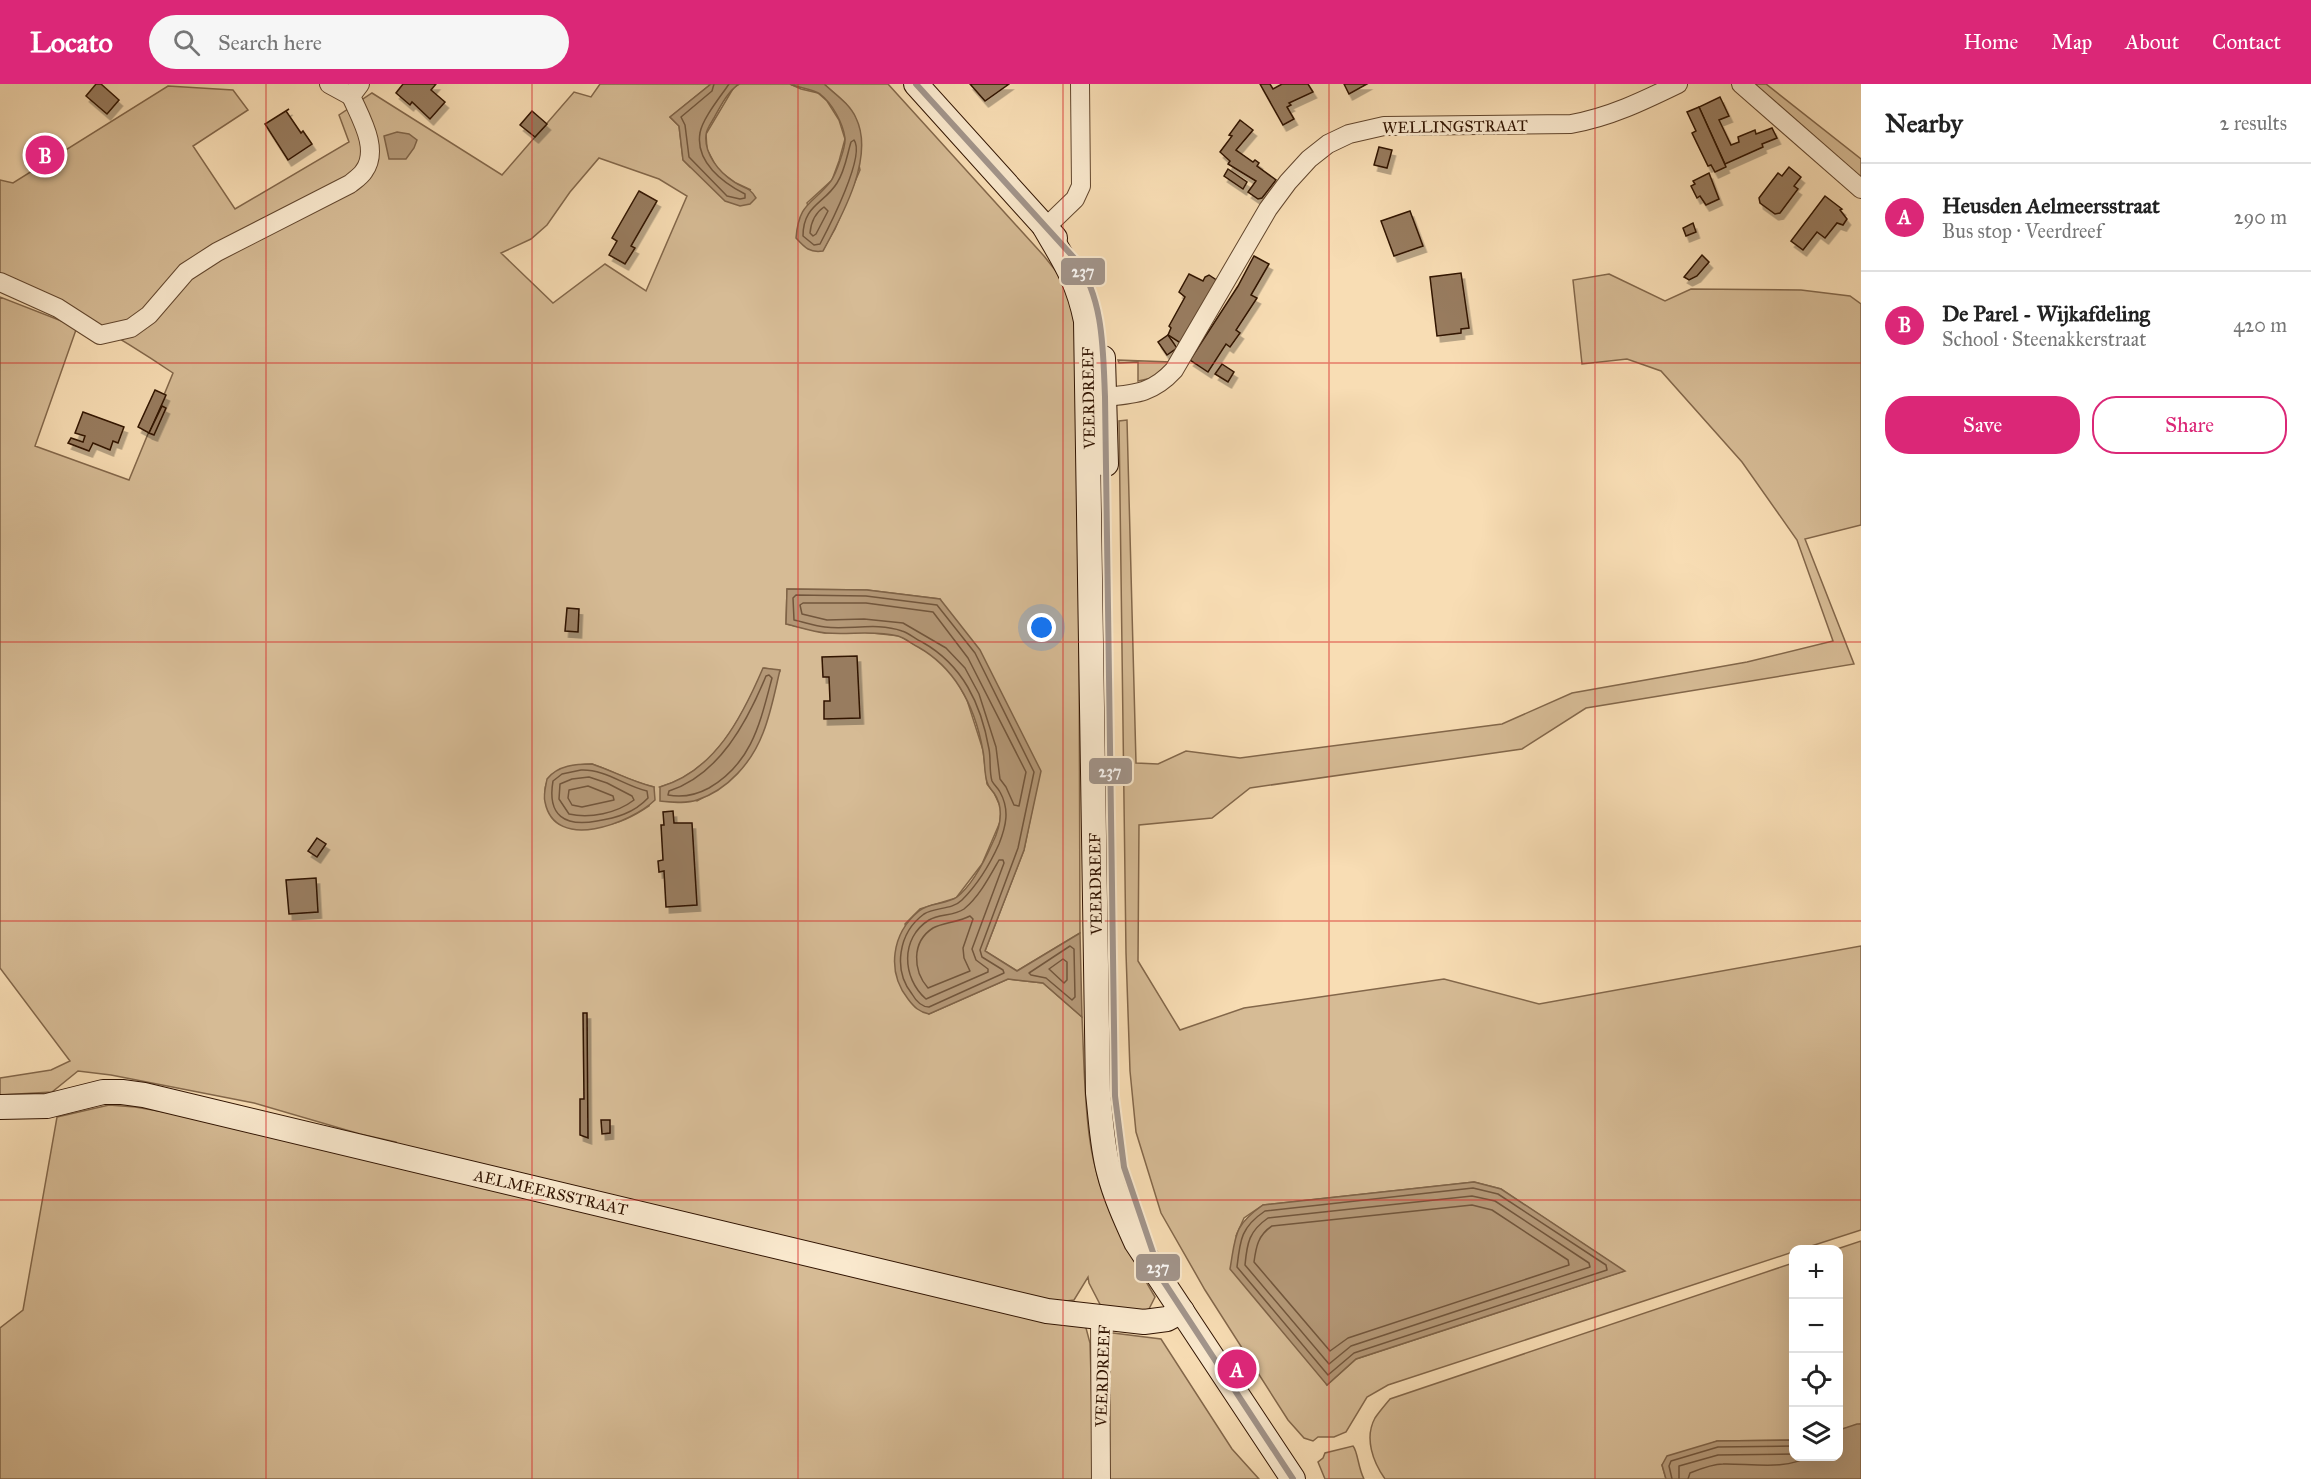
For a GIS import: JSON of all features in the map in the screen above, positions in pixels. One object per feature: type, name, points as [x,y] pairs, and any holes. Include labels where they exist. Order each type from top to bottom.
[{"type":"main road","name":"VEERDREEF","points":[[916,84],[1045,228],[1073,274],[1081,298],[1097,397],[1101,793],[1115,1096],[1124,1167],[1162,1279],[1293,1479]]},
{"type":"main road","name":"AELMEERSSTRAAT","points":[[0,1107],[47,1106],[103,1092],[144,1095],[1047,1311],[1100,1318]]},
{"type":"main road","name":"VEERDREEF","points":[[1100,1318],[1156,1322],[1182,1311]]},
{"type":"street","points":[[0,282],[58,308],[100,334],[131,328],[148,315],[186,272],[217,252],[350,184],[364,172],[371,154],[356,90],[330,84]]},
{"type":"street","points":[[1045,228],[1076,199],[1081,186],[1080,84]]},
{"type":"street","name":"WELLINGSTRAAT","points":[[1097,397],[1149,390],[1162,384],[1174,370],[1268,209],[1309,159],[1328,144],[1349,134],[1384,126],[1571,124],[1616,113],[1678,84]]},
{"type":"street","points":[[1741,84],[1861,189]]},
{"type":"street","name":"VEERDREEF","points":[[1100,1318],[1101,1479]]},
{"type":"shaded area","points":[[600,84],[711,84],[670,117],[679,126],[683,160],[690,167],[751,190],[718,170],[707,149],[706,134],[734,87],[739,84],[790,84],[818,93],[827,101],[839,120],[845,139],[832,180],[807,203],[823,250],[835,229],[860,170],[846,104],[824,84],[888,84],[1044,256],[1067,285],[1078,319],[1080,933],[1017,971],[985,951],[1024,850],[1040,771],[940,599],[867,590],[787,589],[786,624],[825,633],[863,632],[900,636],[936,657],[954,676],[967,700],[983,750],[987,784],[1001,808],[1000,822],[982,864],[956,898],[920,909],[905,924],[929,1014],[1008,979],[1043,983],[1082,1017],[1086,1111],[1099,1183],[1115,1222],[1155,1297],[1149,1309],[1141,1313],[1104,1312],[1088,1277],[1074,1300],[1057,1302],[1077,1323],[1086,1328],[1090,1343],[1094,1479],[0,1479],[0,1328],[23,1310],[57,1117],[109,1105],[135,1107],[188,1116],[393,1164],[396,1142],[360,1134],[254,1103],[111,1075],[78,1071],[52,1092],[0,1095],[0,1078],[51,1070],[70,1061],[0,968],[0,297],[77,327],[35,446],[129,480],[173,373],[89,321],[0,276],[0,180],[13,183],[168,86],[233,90],[248,110],[193,146],[235,209],[349,142],[339,115],[372,93],[502,175],[574,92],[591,97]],"holes":[[[599,158],[659,179],[687,196],[646,291],[605,264],[553,303],[501,253],[531,239],[547,225],[570,192]],[[764,668],[780,671],[710,794],[697,801],[660,787],[697,769],[712,755],[725,740]],[[592,764],[654,787],[649,806],[623,821],[612,824],[591,824],[551,815],[546,802],[547,782],[559,770]]]},
{"type":"shaded area","points":[[1750,84],[1766,84],[1861,159],[1861,181]]},
{"type":"shaded area","points":[[1609,274],[1665,301],[1691,289],[1801,290],[1850,296],[1861,304],[1861,525],[1805,539],[1854,664],[1586,708],[1522,749],[1250,788],[1212,818],[1139,825],[1138,961],[1180,1030],[1244,1008],[1444,979],[1539,1004],[1861,946],[1861,1230],[1814,1245],[1789,1245],[1789,1253],[1388,1385],[1367,1397],[1346,1432],[1334,1437],[1318,1437],[1313,1441],[1304,1438],[1288,1420],[1205,1290],[1161,1213],[1136,1132],[1130,1071],[1126,953],[1119,421],[1127,420],[1136,763],[1158,764],[1186,751],[1240,758],[1502,724],[1572,693],[1747,662],[1833,641],[1797,540],[1742,462],[1661,371],[1627,359],[1582,364],[1573,280]],"holes":[[[1474,1182],[1501,1189],[1624,1271],[1356,1359],[1327,1385],[1236,1236],[1244,1218],[1263,1205]]]},
{"type":"shaded area","points":[[1118,360],[1170,362],[1152,378],[1138,381],[1138,362],[1119,363]]},
{"type":"shaded area","points":[[1861,1241],[1861,1424],[1843,1429],[1843,1299],[1843,1247]]},
{"type":"shaded area","points":[[1789,1264],[1789,1440],[1717,1441],[1662,1465],[1666,1479],[1385,1479],[1371,1450],[1370,1434],[1375,1418],[1390,1399]]},
{"type":"shaded area","points":[[1105,1332],[1161,1339],[1232,1449],[1259,1479],[1107,1479]]},
{"type":"shaded area","points":[[1353,1446],[1364,1479],[1325,1479],[1318,1462],[1325,1453]]},
{"type":"water","points":[[711,84],[739,84],[728,95],[709,126],[706,142],[710,156],[718,168],[728,178],[749,190],[756,198],[750,204],[740,206],[725,201],[683,160],[679,126],[670,117]]},
{"type":"water","points":[[790,84],[824,84],[850,108],[861,133],[862,150],[854,186],[823,251],[811,250],[802,245],[796,238],[798,226],[803,210],[831,181],[838,166],[845,138],[836,114],[820,94]]},
{"type":"water","points":[[397,132],[409,134],[417,140],[406,159],[389,159],[384,136]]},
{"type":"water","points":[[787,589],[867,590],[940,599],[980,650],[1041,771],[1024,850],[985,951],[1017,971],[1080,933],[1082,1017],[1043,983],[1008,979],[929,1014],[917,1009],[908,999],[901,988],[895,965],[895,953],[903,930],[923,908],[953,900],[973,880],[995,838],[999,825],[999,805],[987,784],[980,735],[962,691],[954,678],[932,656],[898,636],[880,633],[811,631],[786,624]]},
{"type":"water","points":[[763,668],[780,670],[773,702],[758,744],[738,774],[719,789],[697,800],[660,801],[660,787],[696,769],[724,740],[746,705]]},
{"type":"water","points":[[592,764],[654,787],[655,800],[629,817],[595,829],[578,830],[563,826],[552,818],[545,802],[547,779],[562,768]]},
{"type":"water","points":[[1474,1182],[1501,1189],[1625,1271],[1356,1359],[1327,1385],[1230,1269],[1233,1248],[1241,1226],[1253,1212],[1263,1205]]},
{"type":"water","points":[[1861,1424],[1861,1479],[1666,1479],[1662,1465],[1667,1456],[1717,1441],[1789,1440],[1789,1461],[1843,1461],[1843,1429]]},
{"type":"building","points":[[96,84],[101,84],[119,100],[107,114],[86,96]]},
{"type":"building","points":[[403,84],[436,84],[431,90],[445,102],[430,119],[412,102],[410,105],[396,93]]},
{"type":"building","points":[[970,84],[1009,84],[985,101]]},
{"type":"building","points":[[1260,84],[1270,84],[1273,89],[1282,84],[1308,84],[1313,92],[1289,103],[1291,105],[1287,107],[1294,119],[1283,125]]},
{"type":"building","points":[[1344,84],[1367,84],[1349,94]]},
{"type":"building","points":[[1720,97],[1729,116],[1719,120],[1731,145],[1739,142],[1738,137],[1755,130],[1756,134],[1772,128],[1777,138],[1725,164],[1699,107]]},
{"type":"building","points":[[1699,107],[1726,167],[1715,172],[1711,165],[1708,166],[1692,133],[1696,131],[1687,112]]},
{"type":"building","points":[[289,109],[286,111],[301,133],[303,131],[312,144],[288,160],[265,124]]},
{"type":"building","points":[[532,111],[547,124],[535,137],[520,125]]},
{"type":"building","points":[[1240,120],[1253,130],[1236,150],[1253,162],[1255,160],[1259,163],[1257,166],[1276,180],[1262,198],[1258,199],[1248,192],[1256,181],[1228,164],[1230,161],[1220,152]]},
{"type":"building","points":[[1379,147],[1392,150],[1387,168],[1374,165]]},
{"type":"building","points":[[1789,167],[1801,177],[1794,186],[1798,189],[1780,213],[1775,214],[1760,203],[1759,198],[1778,173],[1782,176]]},
{"type":"building","points":[[1228,169],[1247,182],[1243,189],[1224,176]]},
{"type":"building","points":[[1709,173],[1719,199],[1706,205],[1700,196],[1697,198],[1691,186],[1695,184],[1693,181]]},
{"type":"building","points":[[639,191],[657,201],[631,246],[635,248],[625,264],[609,255],[617,241],[612,238]]},
{"type":"building","points":[[1825,196],[1842,209],[1840,210],[1847,219],[1843,225],[1837,223],[1825,238],[1817,232],[1803,250],[1791,241]]},
{"type":"building","points":[[1410,211],[1423,246],[1394,256],[1381,221]]},
{"type":"building","points":[[1693,223],[1696,232],[1686,236],[1683,228]]},
{"type":"building","points":[[1702,255],[1709,262],[1697,276],[1689,280],[1684,277]]},
{"type":"building","points":[[1254,256],[1269,264],[1251,295],[1257,298],[1236,330],[1240,333],[1230,347],[1226,344],[1208,372],[1190,360],[1238,286]]},
{"type":"building","points":[[1461,273],[1469,328],[1461,329],[1461,333],[1437,336],[1430,277]]},
{"type":"building","points":[[1189,274],[1203,281],[1209,275],[1218,281],[1182,344],[1168,335],[1171,328],[1169,326],[1185,297],[1179,292]]},
{"type":"building","points":[[1168,335],[1177,348],[1167,355],[1158,342]]},
{"type":"building","points":[[1222,364],[1234,372],[1228,382],[1215,374]]},
{"type":"building","points":[[155,390],[166,395],[149,433],[138,427]]},
{"type":"building","points":[[162,406],[166,408],[154,435],[149,433]]},
{"type":"building","points":[[83,412],[124,427],[118,443],[113,441],[110,450],[93,443],[89,451],[68,443],[71,438],[83,442],[85,436],[75,433]]},
{"type":"building","points":[[567,608],[579,609],[578,632],[565,631]]},
{"type":"building","points":[[857,656],[860,718],[824,719],[824,701],[830,701],[829,677],[823,677],[822,657]]},
{"type":"building","points":[[673,811],[674,823],[692,823],[697,905],[666,907],[664,871],[659,872],[658,861],[663,860],[661,825],[664,825],[663,812]]},
{"type":"building","points":[[317,838],[326,844],[317,857],[308,851]]},
{"type":"building","points":[[316,878],[318,912],[289,914],[286,880]]},
{"type":"building","points":[[583,1013],[587,1013],[588,1138],[580,1135],[580,1099],[584,1099]]},
{"type":"building","points":[[601,1120],[610,1120],[610,1133],[602,1134]]},
{"type":"transit line","name":"237","points":[[916,84],[1076,260],[1085,275],[1097,308],[1105,397],[1115,1096],[1124,1167],[1162,1279],[1293,1479]]},
{"type":"place","name":"De Parel - Wijkafdeling","points":[[45,155]]},
{"type":"place","name":"Heusden Aelmeersstraat","points":[[1237,1369]]}]
